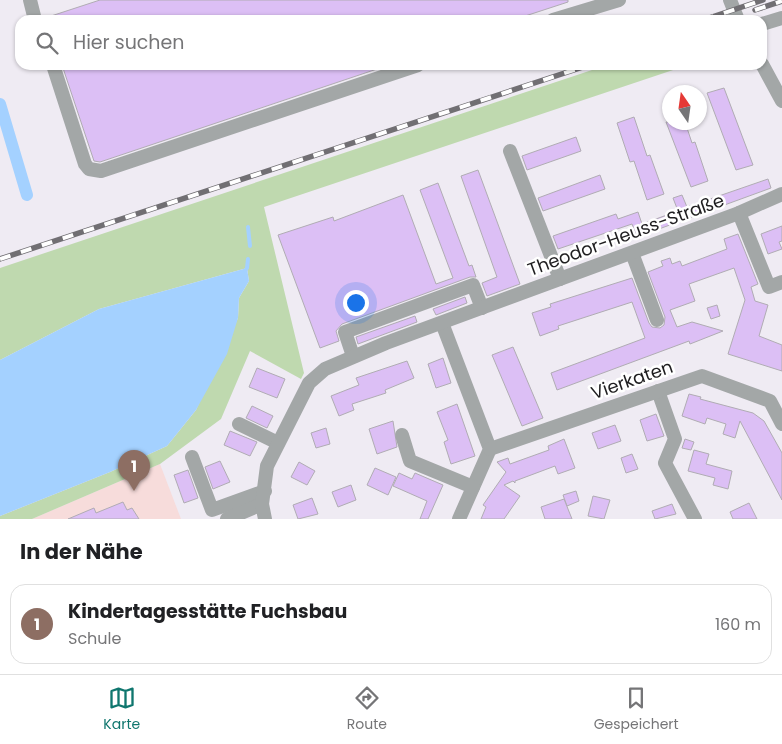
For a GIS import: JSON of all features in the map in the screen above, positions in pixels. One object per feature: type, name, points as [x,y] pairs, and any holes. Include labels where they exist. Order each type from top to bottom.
[{"type":"street","points":[[30,0],[34,15]]},
{"type":"street","points":[[568,15],[618,0]]},
{"type":"street","points":[[730,0],[736,15]]},
{"type":"street","points":[[767,22],[782,18]]},
{"type":"street","points":[[55,70],[85,164],[89,169],[101,170],[403,70]]},
{"type":"street","points":[[765,70],[782,101]]},
{"type":"street","points":[[510,152],[560,279]]},
{"type":"street","name":"Theodor-Heuss-Straße","points":[[265,519],[263,498],[267,466],[309,383],[325,369],[354,356],[739,213],[782,194]]},
{"type":"street","points":[[739,213],[769,287],[782,282]]},
{"type":"street","points":[[632,253],[656,320]]},
{"type":"street","points":[[354,356],[345,332],[473,284],[482,308]]},
{"type":"street","points":[[442,323],[490,449],[459,519]]},
{"type":"street","name":"Vierkaten","points":[[490,449],[702,376],[770,401],[780,418]]},
{"type":"street","points":[[658,391],[675,439],[665,462],[695,519]]},
{"type":"street","points":[[240,424],[278,443]]},
{"type":"street","points":[[402,435],[410,461],[473,487]]},
{"type":"street","points":[[192,457],[212,510],[263,498]]},
{"type":"street","points":[[227,519],[263,498]]},
{"type":"shaded area","points":[[160,464],[181,519],[32,519]]},
{"type":"green space","points":[[592,70],[673,70],[264,207],[304,373],[301,379],[250,351],[221,419],[160,464],[32,519],[0,519],[0,516],[110,472],[167,446],[196,410],[238,318],[239,298],[249,281],[247,268],[99,309],[0,360],[0,268]]},
{"type":"water","points":[[247,268],[249,281],[239,298],[238,318],[227,354],[196,410],[167,446],[110,472],[0,516],[0,360],[99,309]]},
{"type":"building","points":[[100,0],[568,0],[568,2],[528,15],[54,15]]},
{"type":"building","points":[[64,70],[374,70],[100,162],[94,161]]},
{"type":"building","points":[[724,88],[753,165],[736,170],[707,93]]},
{"type":"building","points":[[634,117],[647,156],[650,155],[664,194],[647,200],[634,161],[630,162],[617,123]]},
{"type":"building","points":[[669,130],[688,130],[692,143],[695,142],[708,181],[691,187]]},
{"type":"building","points":[[576,137],[581,151],[527,170],[522,156]]},
{"type":"building","points":[[478,170],[520,284],[487,296],[482,283],[497,277],[461,176]]},
{"type":"building","points":[[600,175],[605,189],[543,211],[538,198]]},
{"type":"building","points":[[768,179],[771,188],[637,237],[632,224],[558,249],[553,236],[616,214],[618,219],[638,212],[642,224],[678,211],[673,198],[682,195],[687,207]]},
{"type":"building","points":[[438,183],[469,266],[472,265],[476,277],[470,277],[342,324],[336,331],[339,341],[320,348],[278,235],[333,217],[334,221],[403,195],[436,284],[453,278],[420,190]]},
{"type":"building","points":[[782,226],[782,241],[779,242],[782,249],[768,254],[761,234]]},
{"type":"building","points":[[738,234],[758,284],[751,287],[755,301],[768,305],[759,336],[782,345],[782,371],[728,354],[745,300],[734,268],[689,284],[695,301],[670,310],[677,327],[692,322],[723,331],[690,344],[689,341],[557,390],[551,373],[645,338],[632,302],[558,326],[559,329],[540,336],[532,313],[551,307],[550,304],[632,278],[649,323],[652,327],[660,328],[664,325],[665,317],[648,272],[663,266],[661,261],[670,258],[672,264],[680,261],[682,266],[727,249],[724,239]]},
{"type":"building","points":[[465,297],[467,303],[436,315],[433,309]]},
{"type":"building","points":[[717,305],[720,316],[711,319],[707,308]]},
{"type":"building","points":[[415,316],[417,322],[358,344],[356,337]]},
{"type":"building","points":[[513,347],[543,418],[522,426],[492,355]]},
{"type":"building","points":[[443,358],[451,383],[436,388],[428,364]]},
{"type":"building","points":[[407,361],[414,378],[385,390],[386,393],[352,404],[354,410],[339,416],[331,396],[359,385],[356,378]]},
{"type":"building","points":[[257,368],[285,379],[277,398],[249,387]]},
{"type":"building","points":[[689,394],[701,397],[700,399],[753,413],[764,421],[782,453],[782,500],[740,421],[735,438],[723,434],[726,424],[707,418],[705,424],[682,416]]},
{"type":"building","points":[[457,404],[475,456],[451,464],[444,442],[448,440],[437,412]]},
{"type":"building","points":[[252,406],[273,416],[267,428],[246,418]]},
{"type":"building","points":[[656,414],[664,436],[647,441],[640,420]]},
{"type":"building","points":[[393,421],[397,447],[377,454],[369,429]]},
{"type":"building","points":[[615,425],[621,441],[598,449],[592,433]]},
{"type":"building","points":[[326,428],[330,444],[316,448],[311,433]]},
{"type":"building","points":[[230,431],[257,442],[250,456],[224,445]]},
{"type":"building","points":[[564,439],[575,468],[558,474],[555,466],[515,481],[515,483],[513,481],[504,485],[520,496],[504,519],[481,519],[486,507],[483,505],[506,472],[497,462],[508,458],[510,464],[549,450],[548,446]]},
{"type":"building","points":[[685,439],[694,442],[691,450],[682,448]]},
{"type":"building","points":[[694,450],[709,454],[706,464],[732,471],[728,489],[713,485],[715,478],[688,471]]},
{"type":"building","points":[[632,454],[638,469],[626,473],[621,458]]},
{"type":"building","points":[[220,461],[230,482],[213,489],[205,467]]},
{"type":"building","points":[[299,462],[315,471],[307,485],[291,477]]},
{"type":"building","points":[[375,468],[396,477],[388,495],[367,485]]},
{"type":"building","points":[[188,470],[198,498],[184,503],[174,475]]},
{"type":"building","points":[[399,473],[412,479],[415,473],[443,485],[428,519],[420,519],[427,501],[393,486]]},
{"type":"building","points":[[351,485],[356,500],[338,507],[332,492]]},
{"type":"building","points":[[576,491],[579,501],[567,506],[563,495]]},
{"type":"building","points":[[593,496],[610,500],[604,519],[588,516]]},
{"type":"building","points":[[312,498],[318,514],[298,519],[293,505]]},
{"type":"building","points":[[564,499],[572,519],[545,519],[541,507]]},
{"type":"building","points":[[123,502],[127,510],[132,508],[139,519],[68,519],[94,508],[96,513]]},
{"type":"building","points":[[749,503],[757,519],[733,519],[730,512]]},
{"type":"building","points":[[672,504],[676,514],[655,519],[652,511]]},
{"type":"waterway","points":[[0,104],[27,195]]},
{"type":"waterway","points":[[248,227],[250,246]]},
{"type":"waterway","points":[[245,271],[248,259]]},
{"type":"railway","points":[[718,15],[763,0]]},
{"type":"railway","points":[[755,10],[782,1]]},
{"type":"railway","points":[[0,259],[574,70]]},
{"type":"place","name":"Kindertagesstätte Fuchsbau","points":[[134,491]]}]
